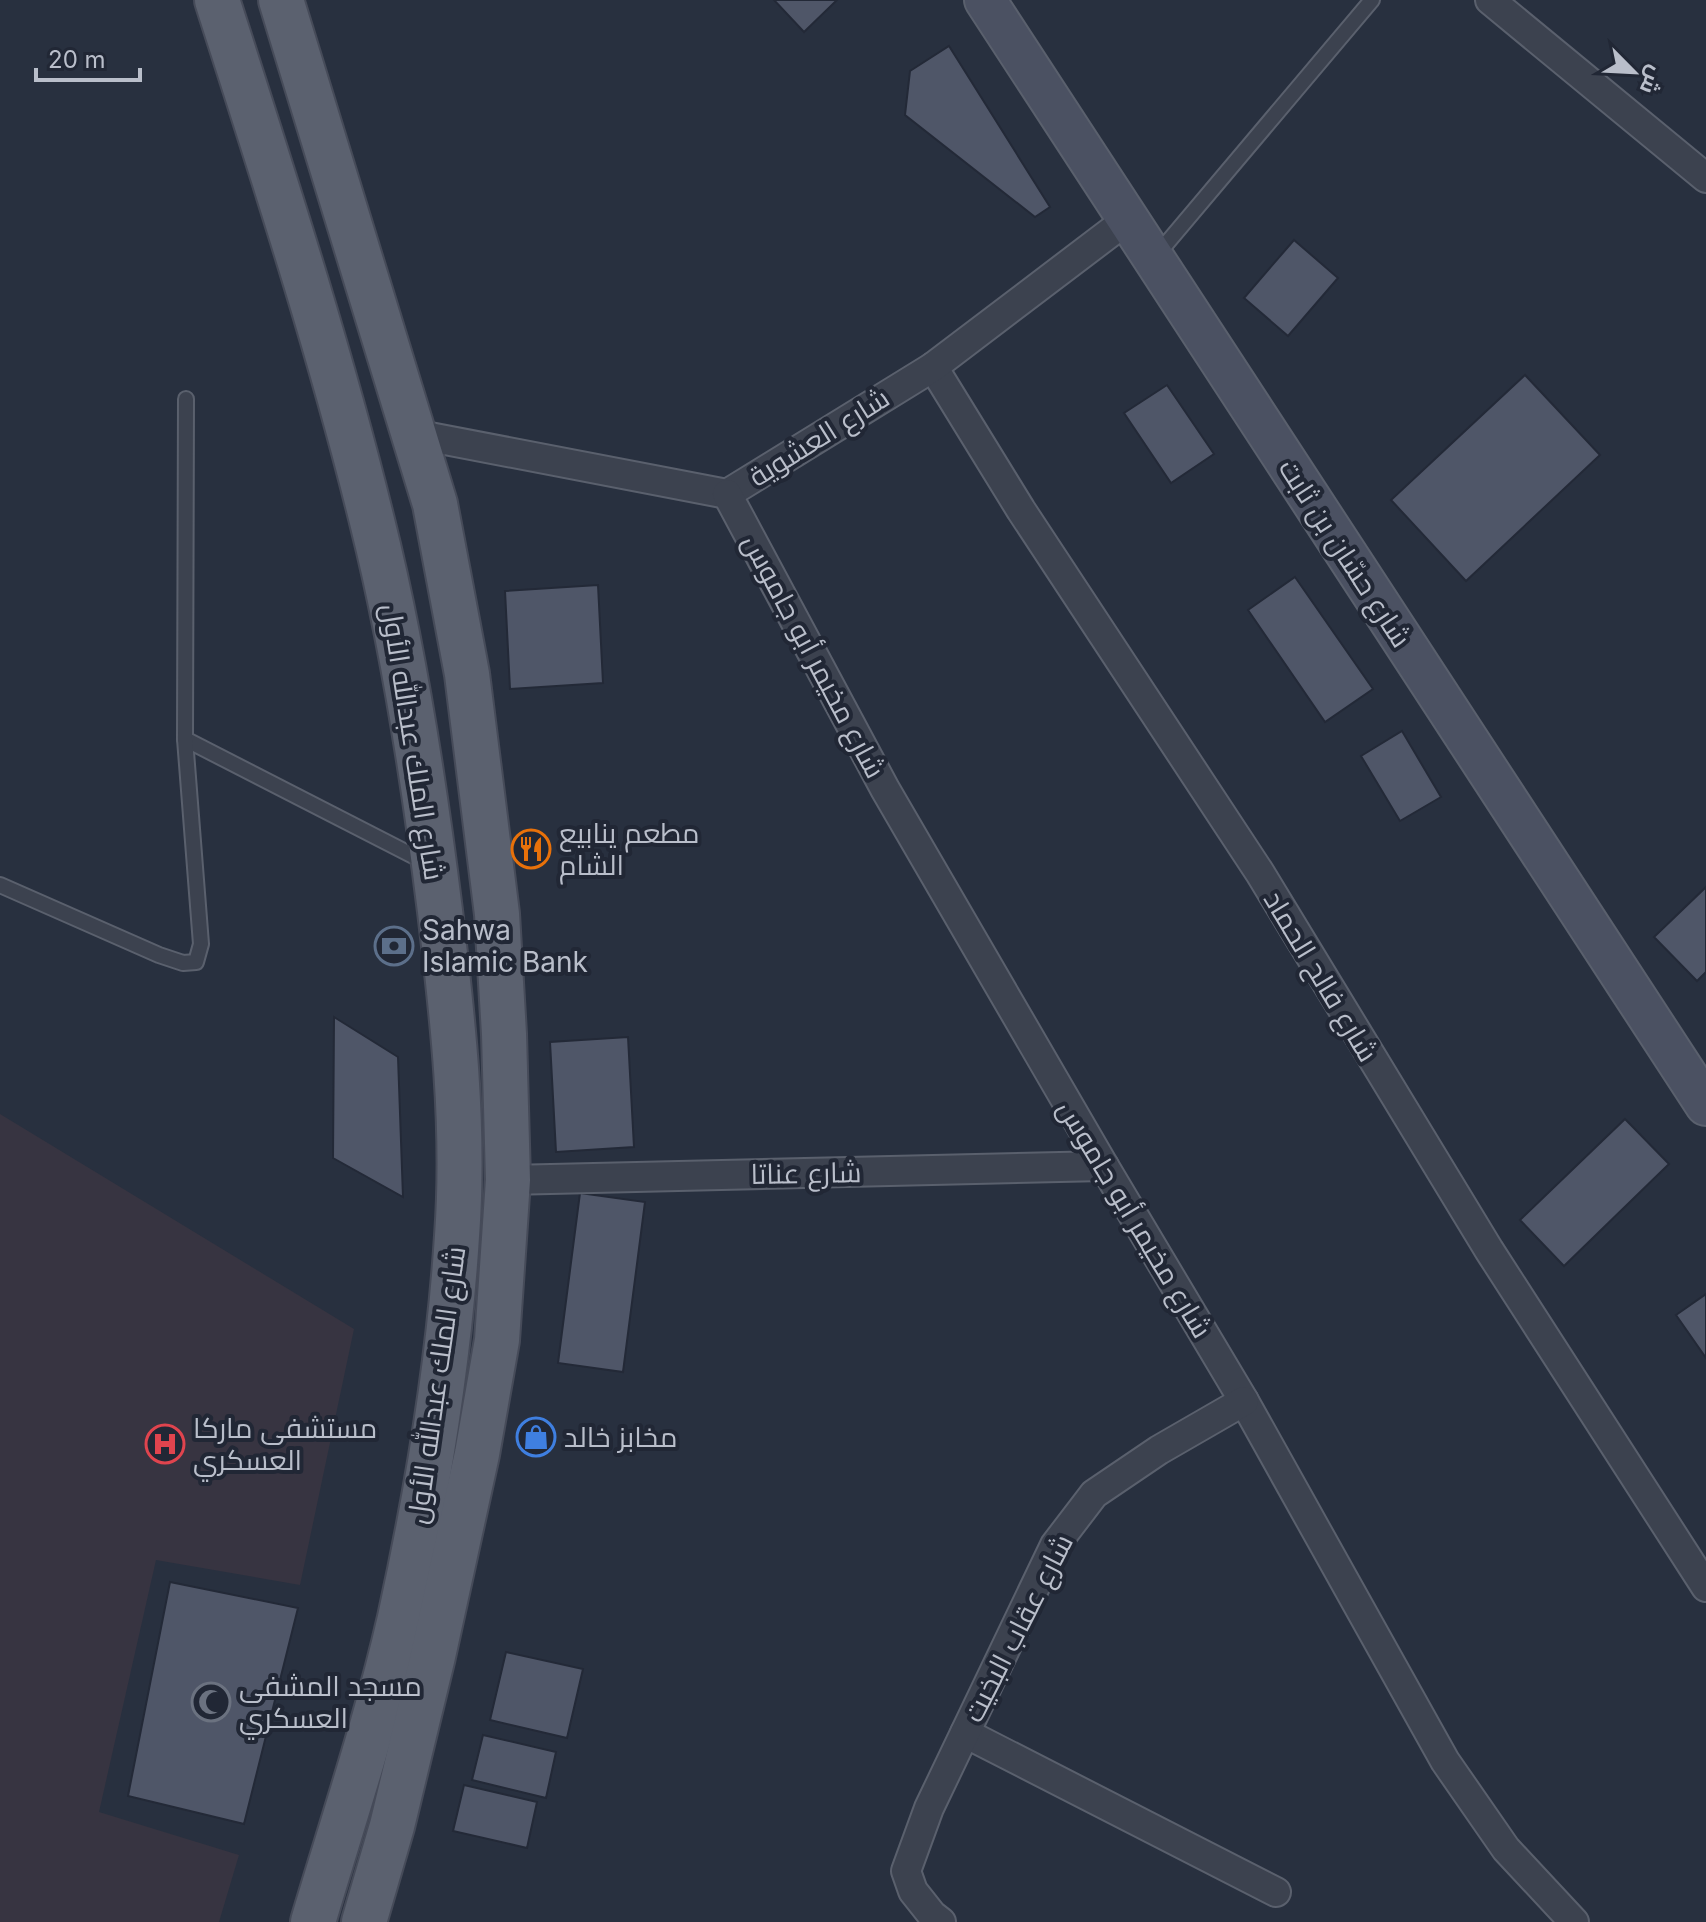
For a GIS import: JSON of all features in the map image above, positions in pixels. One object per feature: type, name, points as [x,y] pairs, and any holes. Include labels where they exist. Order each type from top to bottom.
[{"type":"main road","name":"شارع الملك عبدالله الأول","points":[[217,0],[322,342],[373,523],[416,741],[456,1046],[460,1139],[457,1236],[429,1462],[400,1620],[313,1922]]},
{"type":"main road","name":"شارع الملك عبدالله الأول","points":[[281,0],[435,504],[454,591],[471,702],[497,914],[508,1180],[497,1340],[477,1454],[433,1656],[392,1826],[364,1922]]},
{"type":"street","name":"شارع حسّان بن ثابت","points":[[985,0],[1706,1105]]},
{"type":"street","points":[[1490,0],[1706,178]]},
{"type":"street","name":"شارع العشوية","points":[[414,434],[727,494],[933,367],[1128,219]]},
{"type":"street","name":"شارع فالح الحماد","points":[[933,367],[1021,510],[1260,873],[1489,1250],[1706,1587]]},
{"type":"street","name":"شارع مخيمر أبو جاموس","points":[[727,494],[885,789],[1244,1401],[1452,1772],[1506,1849],[1574,1922]]},
{"type":"street","name":"شارع عناتا","points":[[508,1180],[1104,1166]]},
{"type":"street","name":"شارع عقاب البخيت","points":[[941,1922],[913,1891],[906,1871],[929,1808],[1055,1545],[1094,1494],[1244,1401]]},
{"type":"street","points":[[965,1733],[1276,1892]]},
{"type":"lane","points":[[1154,259],[1372,0]]},
{"type":"lane","points":[[0,885],[159,955],[183,963],[196,962],[201,944],[185,739],[186,399]]},
{"type":"lane","points":[[185,739],[434,866]]},
{"type":"shaded area","name":"مستشفى ماركا العسكري","points":[[0,1114],[354,1329],[300,1585],[156,1560],[99,1812],[239,1855],[219,1922],[0,1922]]},
{"type":"building","points":[[774,0],[837,0],[804,32]]},
{"type":"building","points":[[949,46],[1050,207],[1035,217],[905,115],[910,71]]},
{"type":"building","points":[[1294,240],[1338,278],[1288,336],[1244,298]]},
{"type":"building","points":[[1525,375],[1600,455],[1466,581],[1391,500]]},
{"type":"building","points":[[1167,385],[1214,454],[1171,483],[1124,413]]},
{"type":"building","points":[[1295,577],[1373,689],[1325,722],[1248,610]]},
{"type":"building","points":[[598,585],[603,683],[510,689],[505,591]]},
{"type":"building","points":[[1402,731],[1441,797],[1400,821],[1361,756]]},
{"type":"building","points":[[1706,887],[1706,972],[1697,981],[1654,937]]},
{"type":"building","points":[[334,1017],[398,1057],[403,1197],[333,1158]]},
{"type":"building","points":[[628,1037],[634,1147],[556,1152],[550,1042]]},
{"type":"building","points":[[1625,1119],[1669,1164],[1564,1266],[1520,1220]]},
{"type":"building","points":[[580,1193],[645,1202],[623,1372],[558,1363]]},
{"type":"building","points":[[1706,1294],[1706,1358],[1676,1315]]},
{"type":"building","name":"مسجد المشفى العسكري","points":[[170,1582],[298,1608],[244,1824],[128,1796]]},
{"type":"building","points":[[506,1652],[583,1669],[567,1738],[490,1720]]},
{"type":"building","points":[[483,1735],[556,1752],[546,1798],[472,1780]]},
{"type":"building","points":[[464,1785],[537,1802],[527,1848],[453,1831]]},
{"type":"place","name":"مطعم ينابيع الشام","points":[[531,849]]},
{"type":"place","name":"Sahwa Islamic Bank","points":[[394,946]]},
{"type":"place","name":"مخابز خالد","points":[[536,1437]]},
{"type":"place","name":"مستشفى ماركا العسكري","points":[[165,1444]]},
{"type":"place","name":"مسجد المشفى العسكري","points":[[211,1702]]}]
